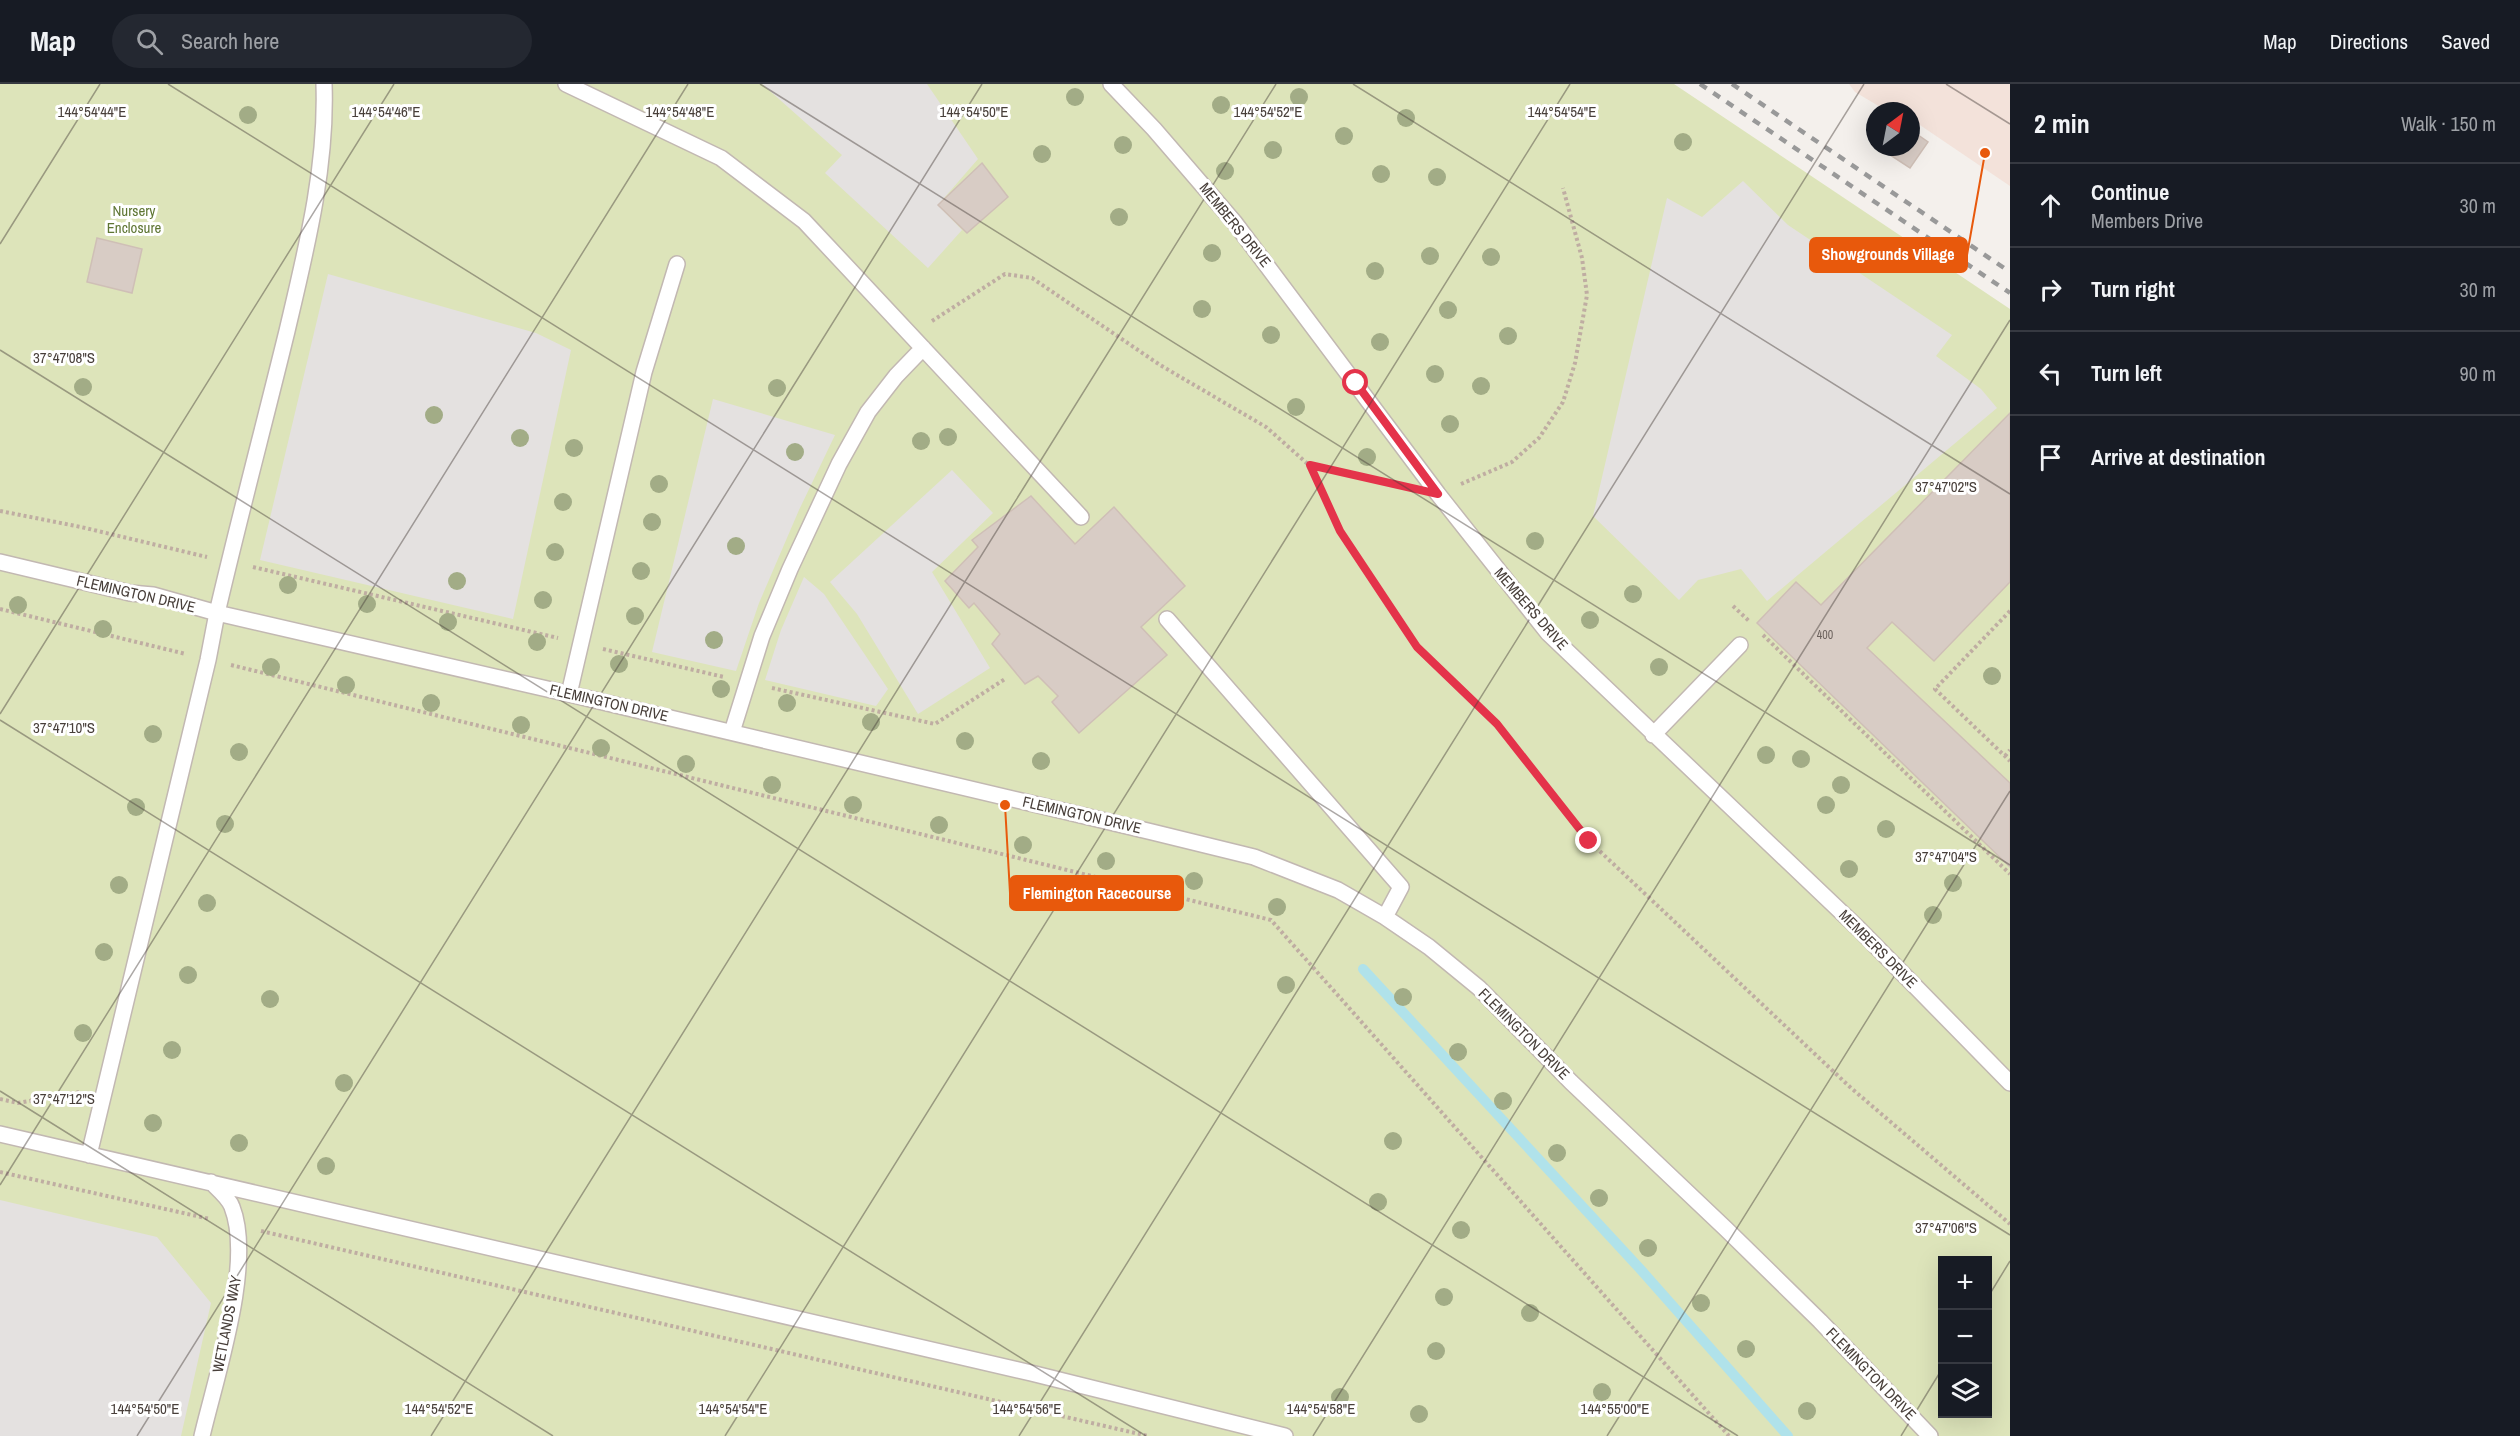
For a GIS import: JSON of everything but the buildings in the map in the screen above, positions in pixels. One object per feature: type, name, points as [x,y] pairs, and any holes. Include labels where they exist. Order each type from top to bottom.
[{"type":"lane","points":[[89,1155],[208,660],[229,562],[302,266],[319,180],[325,108],[324,84]]},
{"type":"lane","points":[[566,84],[721,158],[804,221],[1081,517]]},
{"type":"lane","name":"MEMBERS DRIVE","points":[[1111,84],[1235,223],[1438,494],[1548,633],[1859,929],[2010,1083]]},
{"type":"lane","points":[[569,694],[644,372],[677,264]]},
{"type":"lane","points":[[732,732],[762,636],[786,576],[838,464],[868,412],[896,376],[923,348]]},
{"type":"lane","name":"FLEMINGTON DRIVE","points":[[0,562],[130,593],[153,595],[217,613],[732,732],[1254,857],[1338,890],[1385,917],[1429,947],[1479,988],[1571,1082],[1726,1228],[1820,1321],[1930,1436]]},
{"type":"lane","points":[[1167,619],[1401,887],[1385,917]]},
{"type":"lane","points":[[1653,735],[1740,645]]},
{"type":"lane","points":[[0,1134],[1031,1373],[1285,1436]]},
{"type":"lane","name":"WETLANDS WAY","points":[[202,1436],[237,1287],[239,1249],[232,1205],[211,1182]]},
{"type":"path","points":[[1310,465],[1438,494],[1512,462],[1539,438],[1563,402],[1575,363],[1587,295],[1582,258],[1563,188]]},
{"type":"path","points":[[911,334],[1005,274],[1032,278],[1160,365],[1266,427],[1310,465],[1340,531],[1417,647],[1497,724],[1589,841],[1851,1088],[2010,1224]]},
{"type":"path","points":[[0,511],[81,526],[229,562],[279,571],[325,585],[935,724],[1005,679]]},
{"type":"path","points":[[1733,606],[1750,622]]},
{"type":"path","points":[[0,609],[1271,920],[1729,1436]]},
{"type":"path","points":[[2010,611],[1935,689],[2010,761]]},
{"type":"path","points":[[1758,631],[2010,874]]},
{"type":"path","points":[[2004,756],[2010,750]]},
{"type":"path","points":[[0,1099],[18,1103],[84,1091],[103,1095]]},
{"type":"path","points":[[0,1172],[1148,1436]]},
{"type":"shaded area","points":[[762,84],[927,84],[978,159],[938,205],[962,230],[928,268],[825,173],[842,155]]},
{"type":"shaded area","points":[[1849,84],[2010,84],[2010,186],[1920,125],[1920,102],[1872,102],[1855,92]]},
{"type":"shaded area","points":[[1743,181],[1788,225],[1952,335],[1936,356],[1981,389],[1997,408],[1767,601],[1741,569],[1698,580],[1679,600],[1593,516],[1667,198],[1702,217]]},
{"type":"shaded area","points":[[328,274],[536,333],[571,350],[513,619],[260,560]]},
{"type":"shaded area","points":[[713,399],[835,435],[799,510],[759,603],[736,671],[652,652]]},
{"type":"shaded area","points":[[952,470],[993,513],[932,572],[990,668],[918,714],[857,614],[830,582]]},
{"type":"shaded area","points":[[804,577],[824,594],[888,689],[876,706],[765,680],[781,630]]},
{"type":"shaded area","points":[[0,1200],[157,1237],[211,1303],[181,1436],[0,1436]]},
{"type":"green space","name":"Nursery Enclosure","points":[[0,84],[1674,84],[2010,309],[2010,1436],[0,1436]]},
{"type":"waterway","points":[[1363,969],[1642,1271],[1788,1436]]},
{"type":"railway","points":[[1700,84],[2010,293]]},
{"type":"railway","points":[[1732,84],[2010,272]]},
{"type":"place","name":"Showgrounds Village","points":[[1985,153]]},
{"type":"place","name":"Flemington Racecourse","points":[[1005,805]]},
{"type":"route","points":[[1356,383],[1438,494],[1310,465],[1340,531],[1417,647],[1497,724],[1589,841]]}]
